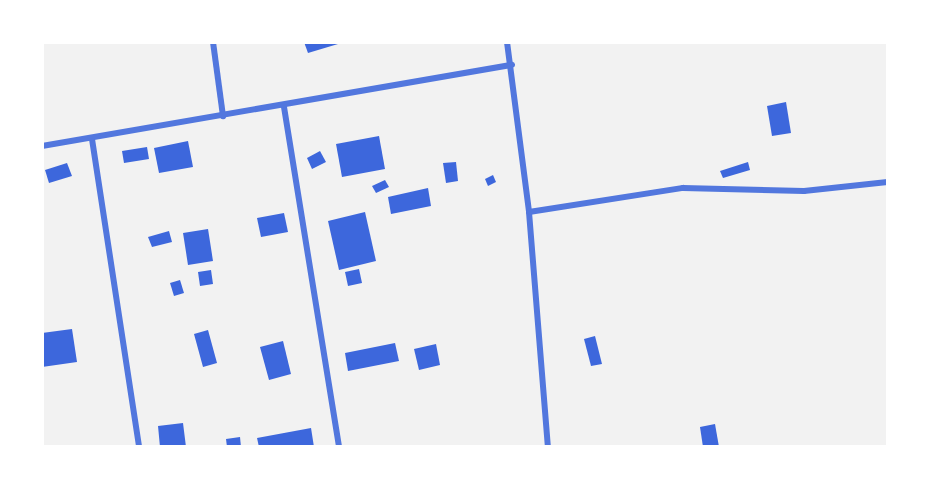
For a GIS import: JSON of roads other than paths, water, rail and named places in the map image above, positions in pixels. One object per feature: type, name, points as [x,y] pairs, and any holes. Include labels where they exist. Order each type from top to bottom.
[{"type":"street","points":[[213,42],[223,116]]},
{"type":"street","points":[[507,42],[512,65],[529,212],[548,447]]},
{"type":"street","points":[[42,146],[284,107],[512,65]]},
{"type":"street","points":[[284,107],[339,447]]},
{"type":"street","points":[[92,139],[139,447]]},
{"type":"street","points":[[529,212],[683,188],[804,191],[888,182]]}]
